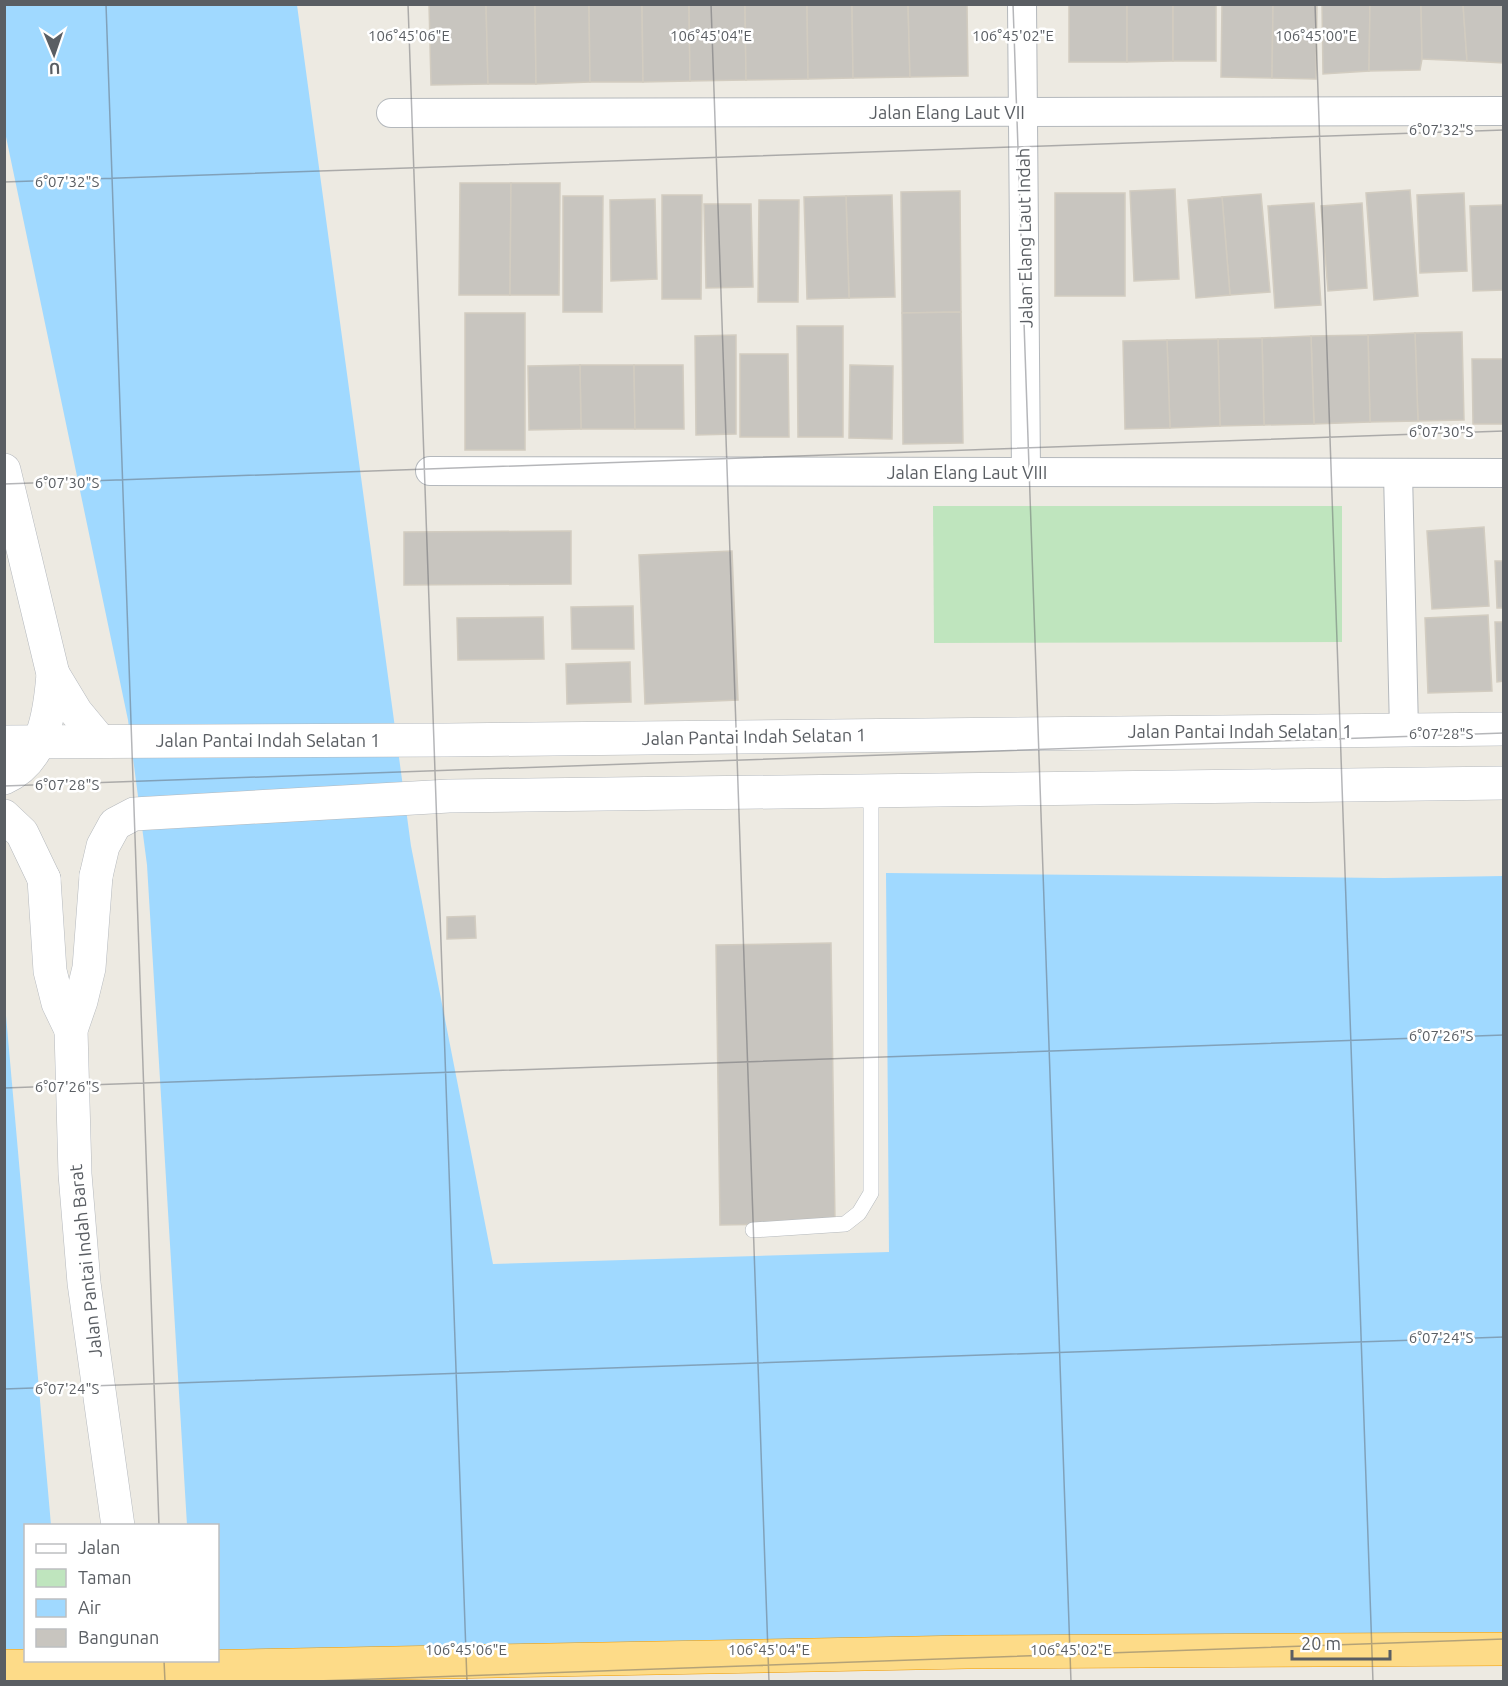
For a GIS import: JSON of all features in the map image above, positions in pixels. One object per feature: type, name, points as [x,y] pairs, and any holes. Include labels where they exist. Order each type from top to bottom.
[{"type":"highway","points":[[4,1666],[190,1667],[955,1652],[1503,1648]]},
{"type":"street","name":"Jalan Elang Laut Indah","points":[[1022,4],[1026,472]]},
{"type":"street","name":"Jalan Elang Laut VII","points":[[391,113],[1503,111]]},
{"type":"street","points":[[4,470],[53,674],[75,712],[112,741]]},
{"type":"street","name":"Jalan Elang Laut VIII","points":[[430,471],[1503,473]]},
{"type":"street","points":[[1398,473],[1404,730]]},
{"type":"street","points":[[4,778],[15,773],[29,759],[41,741],[51,699],[53,674]]},
{"type":"street","name":"Jalan Pantai Indah Selatan 1","points":[[4,742],[448,740],[1503,729]]},
{"type":"street","points":[[871,792],[1503,783]]},
{"type":"street","name":"Jalan Pantai Indah Barat","points":[[118,1524],[84,1282],[75,1174],[71,1030],[89,968],[96,876],[103,846],[115,824],[134,814],[449,796],[871,792]]},
{"type":"street","name":"Jalan Pantai Indah Barat","points":[[4,816],[22,833],[44,879],[50,971],[58,1002],[71,1030]]},
{"type":"street","points":[[138,1662],[142,1682]]},
{"type":"lane","points":[[753,1230],[845,1224],[859,1213],[871,1193],[871,792]]},
{"type":"green space","points":[[933,506],[1342,506],[1342,642],[934,643]]},
{"type":"water","points":[[4,5],[297,5],[411,846],[493,1264],[889,1252],[886,873],[1385,878],[1503,876],[1503,1641],[219,1650],[219,1524],[187,1524],[147,865],[128,720],[5,132]]},
{"type":"water","points":[[4,993],[51,1524],[24,1524],[24,1662],[5,1681]]},
{"type":"building","points":[[429,4],[486,4],[488,84],[431,85]]},
{"type":"building","points":[[486,4],[535,4],[536,84],[488,84]]},
{"type":"building","points":[[535,4],[589,4],[590,82],[536,84]]},
{"type":"building","points":[[589,4],[642,4],[643,82],[590,82]]},
{"type":"building","points":[[642,4],[689,4],[690,81],[643,82]]},
{"type":"building","points":[[689,4],[745,4],[746,80],[690,81]]},
{"type":"building","points":[[745,4],[807,4],[808,79],[746,80]]},
{"type":"building","points":[[807,4],[852,4],[853,78],[808,79]]},
{"type":"building","points":[[852,4],[908,4],[910,77],[853,78]]},
{"type":"building","points":[[908,4],[967,4],[968,76],[910,77]]},
{"type":"building","points":[[1069,4],[1127,4],[1127,62],[1069,62]]},
{"type":"building","points":[[1127,4],[1173,4],[1173,61],[1127,62]]},
{"type":"building","points":[[1173,4],[1216,4],[1216,61],[1173,61]]},
{"type":"building","points":[[1222,4],[1273,4],[1272,78],[1221,77]]},
{"type":"building","points":[[1273,4],[1317,4],[1316,79],[1272,78]]},
{"type":"building","points":[[1322,4],[1370,4],[1369,71],[1323,74]]},
{"type":"building","points":[[1370,4],[1421,4],[1422,59],[1420,70],[1369,71]]},
{"type":"building","points":[[1421,4],[1463,4],[1467,61],[1422,59]]},
{"type":"building","points":[[1463,4],[1504,4],[1504,63],[1467,61]]},
{"type":"building","points":[[460,183],[511,183],[510,295],[459,295]]},
{"type":"building","points":[[511,183],[560,183],[559,295],[510,295]]},
{"type":"building","points":[[1175,189],[1179,279],[1134,281],[1130,191]]},
{"type":"building","points":[[1410,190],[1418,296],[1374,300],[1366,193]]},
{"type":"building","points":[[960,191],[961,312],[902,313],[901,192]]},
{"type":"building","points":[[1055,193],[1125,193],[1125,296],[1055,296]]},
{"type":"building","points":[[1464,193],[1467,271],[1420,273],[1417,195]]},
{"type":"building","points":[[1261,194],[1270,292],[1230,295],[1222,197]]},
{"type":"building","points":[[662,195],[702,195],[701,299],[662,299]]},
{"type":"building","points":[[892,195],[895,297],[849,298],[846,196]]},
{"type":"building","points":[[563,196],[603,196],[602,312],[563,312]]},
{"type":"building","points":[[846,196],[849,298],[807,299],[804,197]]},
{"type":"building","points":[[1222,197],[1230,295],[1196,298],[1188,200]]},
{"type":"building","points":[[655,199],[657,279],[611,281],[610,200]]},
{"type":"building","points":[[759,200],[799,200],[798,302],[758,302]]},
{"type":"building","points":[[1314,203],[1321,305],[1275,308],[1268,206]]},
{"type":"building","points":[[1362,203],[1367,288],[1328,291],[1321,206]]},
{"type":"building","points":[[704,204],[751,204],[753,287],[706,288]]},
{"type":"building","points":[[1504,205],[1504,290],[1473,291],[1470,206]]},
{"type":"building","points":[[961,312],[963,443],[903,444],[902,313]]},
{"type":"building","points":[[465,313],[525,313],[525,450],[465,450]]},
{"type":"building","points":[[797,326],[843,326],[843,437],[798,437]]},
{"type":"building","points":[[1462,332],[1464,420],[1418,421],[1415,333]]},
{"type":"building","points":[[1415,333],[1418,421],[1370,422],[1368,335]]},
{"type":"building","points":[[736,335],[736,434],[696,435],[695,336]]},
{"type":"building","points":[[1368,335],[1370,422],[1314,424],[1311,336]]},
{"type":"building","points":[[1311,336],[1314,424],[1264,425],[1262,338]]},
{"type":"building","points":[[1262,338],[1264,425],[1220,426],[1218,339]]},
{"type":"building","points":[[1218,339],[1220,426],[1170,428],[1167,340]]},
{"type":"building","points":[[1167,340],[1170,428],[1125,429],[1123,341]]},
{"type":"building","points":[[740,354],[788,354],[789,437],[740,437]]},
{"type":"building","points":[[1472,359],[1504,359],[1504,424],[1473,424]]},
{"type":"building","points":[[580,365],[634,365],[635,429],[581,429]]},
{"type":"building","points":[[580,365],[581,429],[529,430],[528,366]]},
{"type":"building","points":[[634,365],[683,365],[684,429],[635,429]]},
{"type":"building","points":[[850,365],[893,366],[892,439],[849,438]]},
{"type":"building","points":[[1484,527],[1489,606],[1432,609],[1427,531]]},
{"type":"building","points":[[571,531],[571,584],[404,585],[404,532]]},
{"type":"building","points":[[732,551],[738,700],[645,704],[639,555]]},
{"type":"building","points":[[1495,561],[1504,561],[1504,608],[1497,608]]},
{"type":"building","points":[[633,606],[634,649],[572,649],[571,607]]},
{"type":"building","points":[[1488,615],[1492,691],[1428,693],[1425,618]]},
{"type":"building","points":[[543,617],[544,659],[458,660],[457,618]]},
{"type":"building","points":[[1495,622],[1504,622],[1504,681],[1497,682]]},
{"type":"building","points":[[630,662],[631,702],[567,704],[566,664]]},
{"type":"building","points":[[475,916],[476,938],[447,939],[447,917]]},
{"type":"building","points":[[831,943],[835,1223],[720,1225],[716,945]]}]
